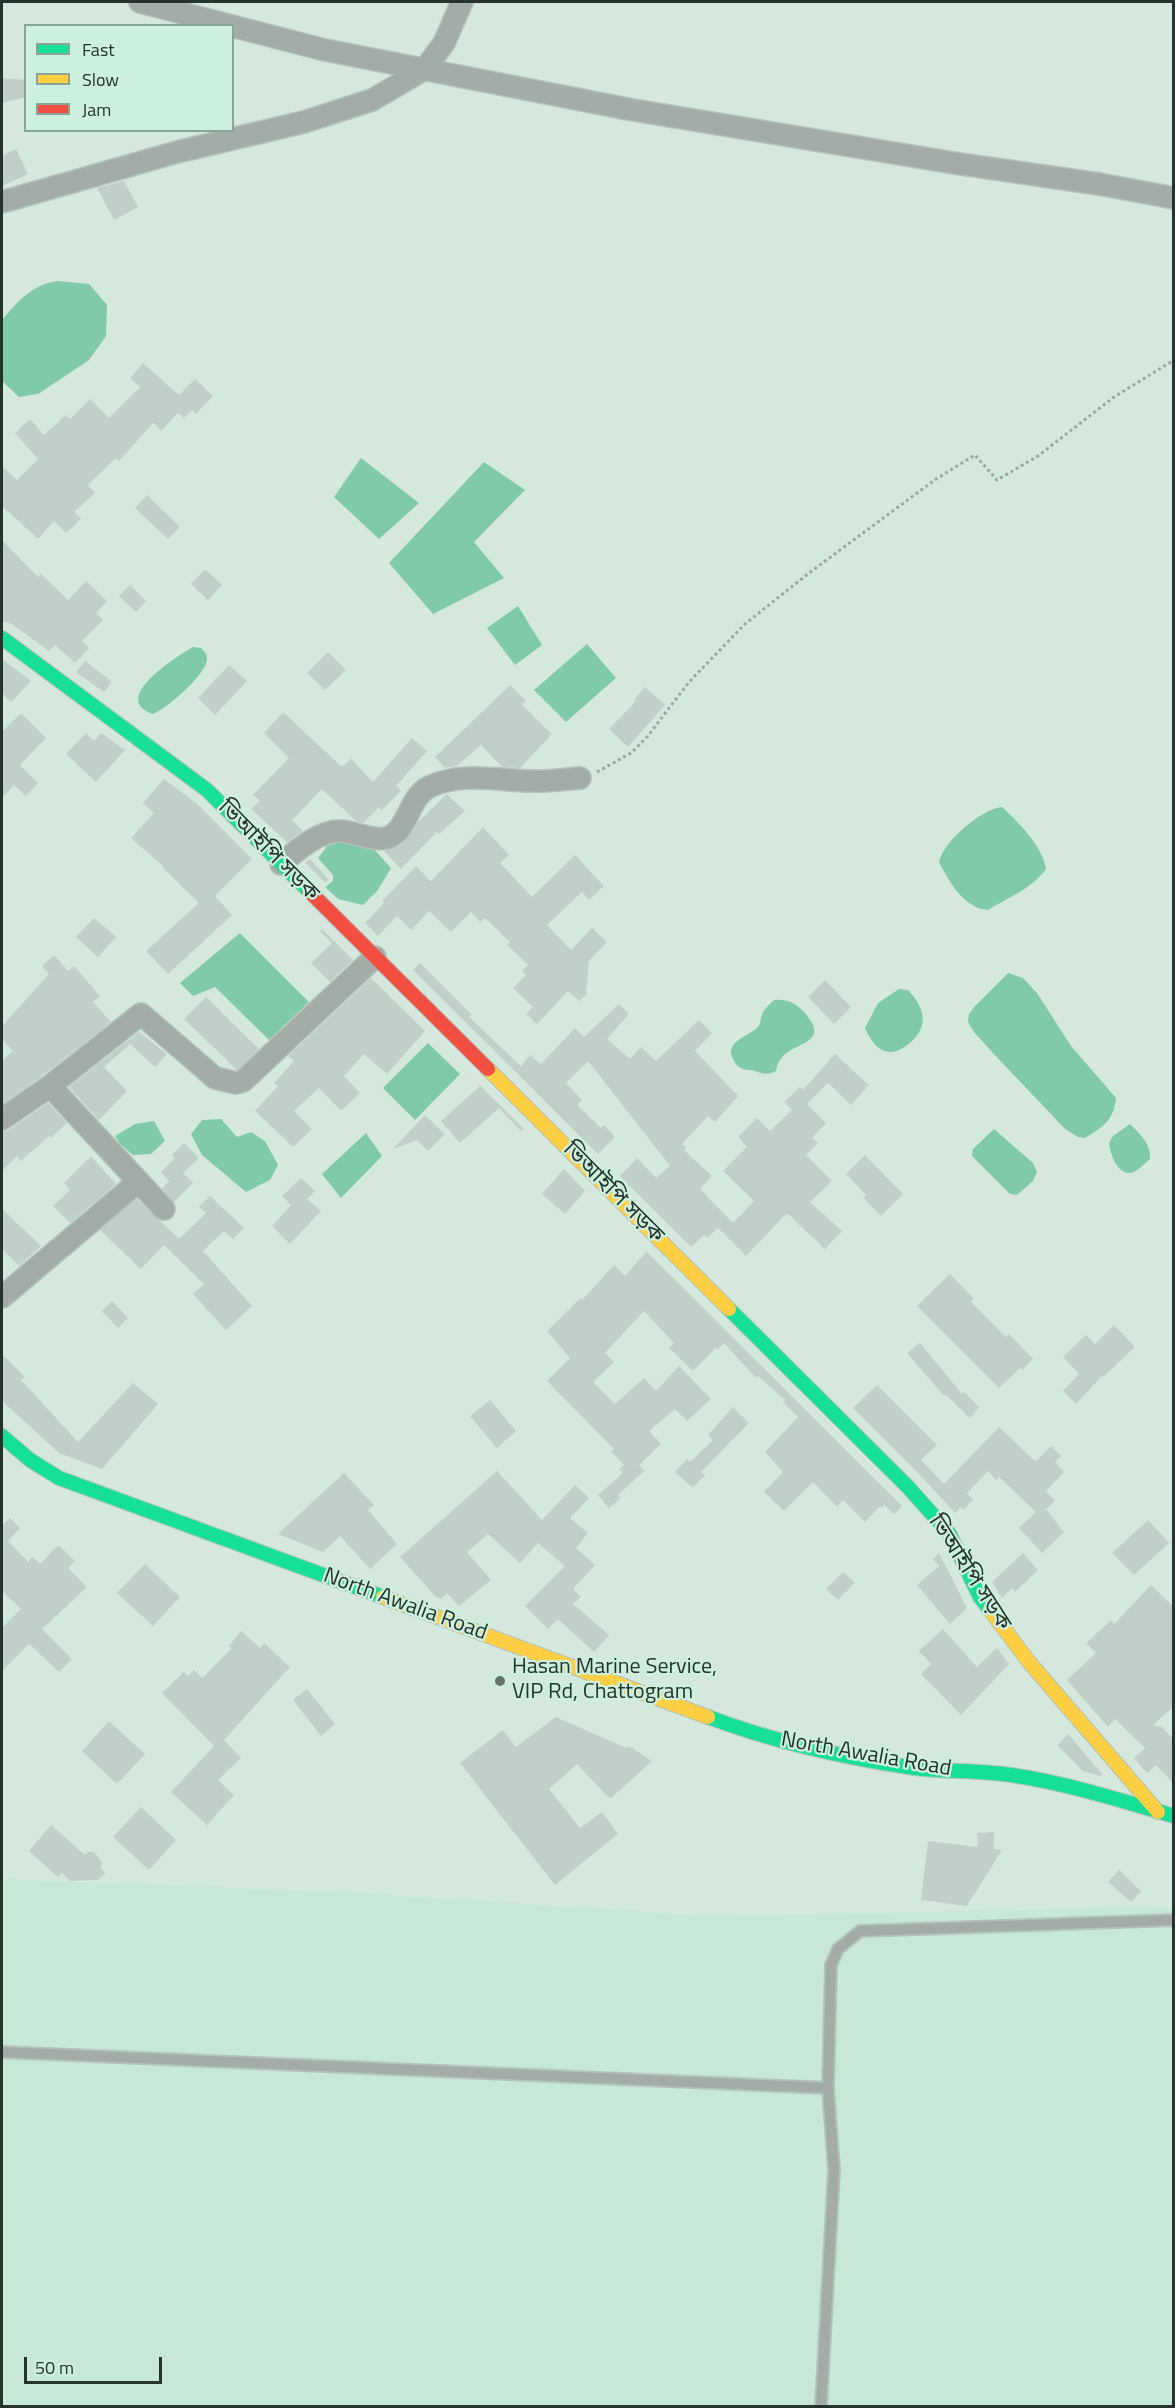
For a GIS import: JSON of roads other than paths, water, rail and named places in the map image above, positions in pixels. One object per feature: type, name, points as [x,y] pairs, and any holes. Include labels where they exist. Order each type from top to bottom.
[{"type":"street","points":[[140,2],[224,24]]},
{"type":"street","points":[[2,202],[154,158],[350,109],[372,100],[425,69],[444,43],[462,2]]},
{"type":"street","points":[[234,27],[325,50],[633,110],[954,163],[1099,184],[1173,198]]},
{"type":"street","name":"ভিআইপি সড়ক","points":[[2,638],[207,790],[908,1486],[949,1533],[980,1597],[1029,1662],[1098,1745],[1158,1812]]},
{"type":"street","points":[[281,864],[305,843],[339,831],[378,838],[388,837],[402,826],[416,797],[427,788],[448,779],[535,782],[580,778]]},
{"type":"street","points":[[2,1119],[50,1086],[141,1014],[215,1078],[236,1083],[243,1081],[375,957]]},
{"type":"street","points":[[50,1086],[164,1209]]},
{"type":"street","points":[[2,1297],[138,1182]]},
{"type":"street","name":"North Awalia Road","points":[[2,1436],[30,1460],[59,1478],[740,1729],[797,1746],[871,1760],[940,1771],[1020,1778],[1102,1794],[1173,1816]]},
{"type":"lane","points":[[822,2406],[834,2170],[828,2088],[831,1965],[838,1949],[860,1931],[1173,1920]]},
{"type":"lane","points":[[2,2052],[828,2088]]},
{"type":"place","name":"Hasan Marine Service, VIP Rd, Chattogram","points":[[500,1681]]}]
